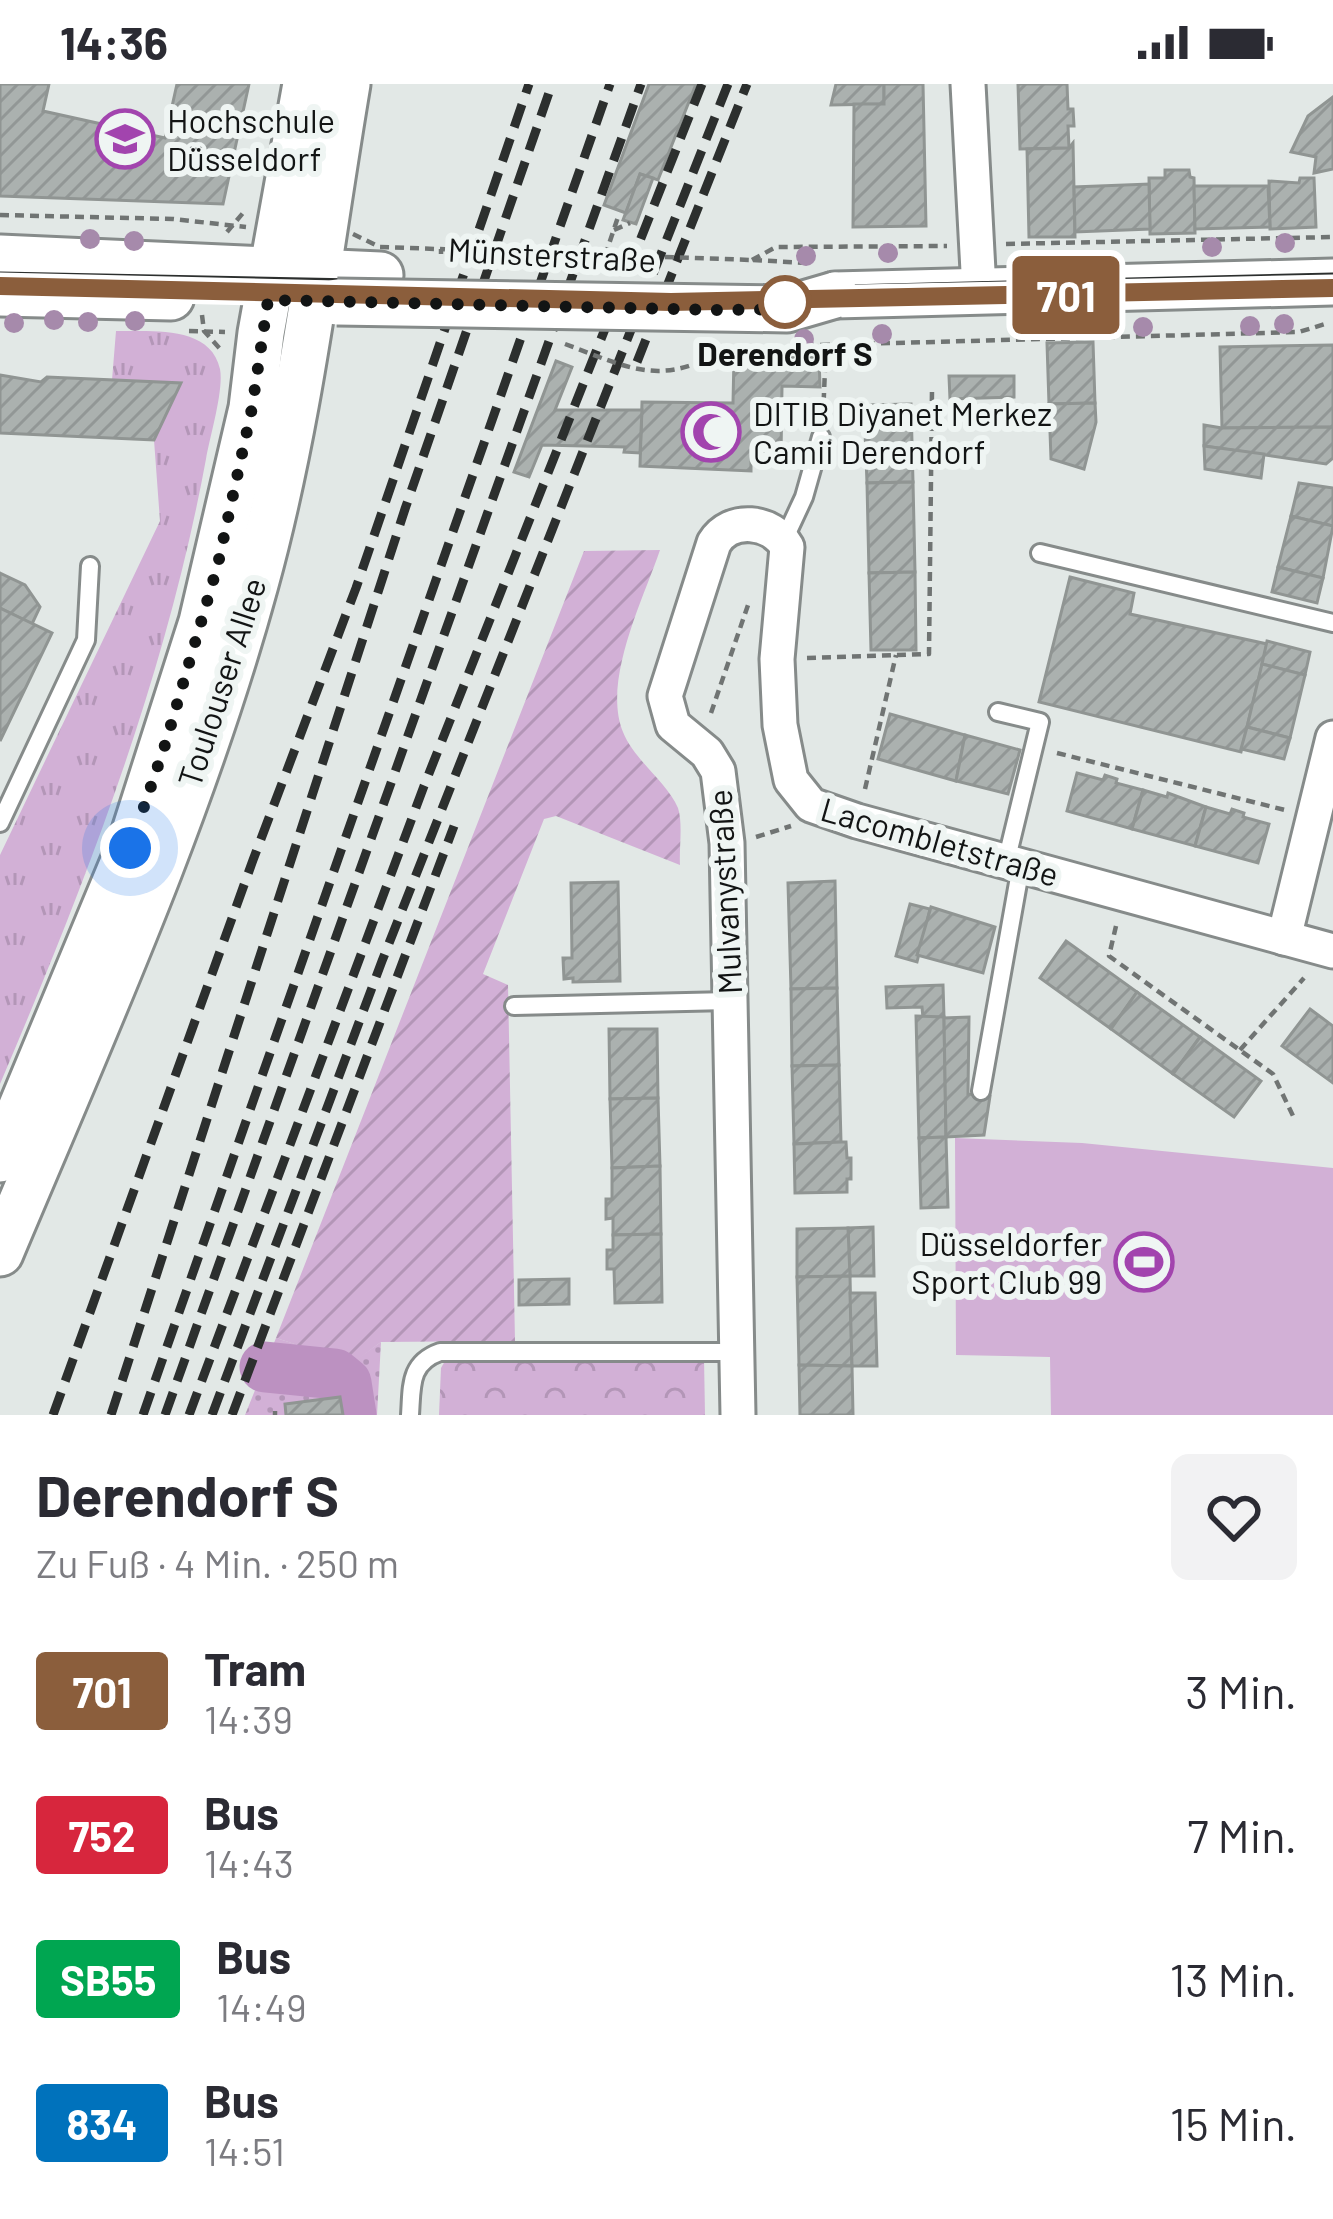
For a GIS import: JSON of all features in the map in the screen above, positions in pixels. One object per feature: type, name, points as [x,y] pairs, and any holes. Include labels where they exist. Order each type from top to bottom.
[{"type":"main road","name":"Toulouser Allee","points":[[0,1159],[130,848],[218,564],[252,408],[306,84]]},
{"type":"main road","name":"Toulouser Allee","points":[[0,1253],[144,908],[234,659],[333,277],[347,84]]},
{"type":"main road","name":"Münsterstraße","points":[[0,258],[207,269],[270,286]]},
{"type":"main road","name":"Münsterstraße","points":[[0,293],[270,286],[333,277],[740,310],[787,309],[828,278],[1330,310]]},
{"type":"street","points":[[968,84],[979,290]]},
{"type":"street","name":"Mulvanystraße","points":[[738,1415],[727,843],[718,771],[673,725],[665,696],[713,543],[727,527],[737,524],[764,528],[784,540]]},
{"type":"street","name":"Lacombletstraße","points":[[784,540],[788,552],[777,659],[780,725],[791,779],[811,805],[1331,950]]},
{"type":"street","points":[[1284,938],[1333,738]]},
{"type":"lane","points":[[784,540],[804,497],[820,436]]},
{"type":"lane","points":[[1040,553],[1333,622]]},
{"type":"lane","points":[[0,823],[86,640],[90,566]]},
{"type":"lane","points":[[981,1090],[1013,864],[1040,722],[998,712]]},
{"type":"lane","points":[[514,1006],[729,1001]]},
{"type":"lane","points":[[410,1415],[413,1372],[423,1358],[440,1352],[737,1352]]},
{"type":"path","points":[[207,269],[210,254],[248,207]]},
{"type":"path","points":[[0,215],[173,219],[257,227]]},
{"type":"path","points":[[605,256],[618,217]]},
{"type":"path","points":[[614,230],[630,223]]},
{"type":"path","points":[[998,245],[1333,237]]},
{"type":"path","name":"Münsterstraße","points":[[333,277],[380,247],[752,260],[828,278]]},
{"type":"path","name":"Münsterstraße","points":[[752,260],[776,247],[954,247]]},
{"type":"path","points":[[552,264],[554,252]]},
{"type":"path","points":[[801,345],[1299,332],[1330,310]]},
{"type":"path","points":[[563,343],[642,373],[697,366],[732,344]]},
{"type":"path","points":[[823,345],[826,398]]},
{"type":"path","points":[[777,659],[929,654],[932,390]]},
{"type":"path","points":[[699,747],[749,601]]},
{"type":"path","points":[[857,821],[896,655]]},
{"type":"path","points":[[1034,746],[1315,818]]},
{"type":"path","points":[[727,843],[794,825],[811,805]]},
{"type":"path","points":[[1124,894],[1109,956],[1273,1074],[1294,1118]]},
{"type":"path","points":[[1240,1050],[1331,950]]},
{"type":"green space","points":[[116,331],[177,333],[204,344],[220,369],[218,401],[189,540],[146,699],[63,932],[0,1084],[0,855],[160,521],[154,440],[181,383],[112,380]]},
{"type":"green space","points":[[660,550],[627,641],[618,712],[628,742],[678,808],[680,865],[556,816],[544,819],[483,974],[508,985],[515,1341],[381,1342],[353,1363],[276,1338],[584,551]]},
{"type":"green space","name":"Düsseldorfer Sport Club 99","points":[[955,1138],[1082,1143],[1333,1168],[1333,1415],[1051,1415],[1050,1357],[956,1355]]},
{"type":"green space","points":[[276,1338],[353,1362],[381,1342],[377,1415],[245,1415]]},
{"type":"green space","points":[[449,1354],[704,1358],[705,1415],[439,1415],[441,1368]]},
{"type":"building","name":"Hochschule Düsseldorf","points":[[0,84],[49,84],[43,111],[165,138],[177,84],[249,84],[223,204],[0,196]]},
{"type":"building","points":[[649,84],[696,84],[658,180],[640,174],[626,213],[604,205]]},
{"type":"building","points":[[836,84],[884,84],[884,104],[831,105]]},
{"type":"building","points":[[884,84],[923,84],[926,226],[853,227],[854,104],[884,104]]},
{"type":"building","points":[[1018,84],[1067,84],[1074,126],[1068,126],[1069,148],[1020,149]]},
{"type":"building","points":[[1333,97],[1333,169],[1314,173],[1316,157],[1291,152],[1308,116]]},
{"type":"building","points":[[1073,143],[1075,237],[1029,237],[1027,149],[1069,148]]},
{"type":"building","points":[[1165,170],[1189,170],[1194,178],[1195,233],[1150,234],[1149,178],[1165,178]]},
{"type":"building","points":[[640,174],[653,178],[636,224],[623,220]]},
{"type":"building","points":[[1300,178],[1314,178],[1316,227],[1270,229],[1269,181],[1299,183]]},
{"type":"building","points":[[1149,184],[1150,229],[1075,232],[1074,187]]},
{"type":"building","points":[[1194,186],[1268,186],[1270,227],[1195,229]]},
{"type":"building","points":[[1093,342],[1095,403],[1049,404],[1047,343]]},
{"type":"building","points":[[1333,345],[1333,427],[1222,428],[1220,347]]},
{"type":"building","name":"DITIB Diyanet Merkez Camii Derendorf","points":[[734,357],[819,357],[820,387],[782,386],[781,457],[751,456],[751,471],[640,466],[642,402],[733,403]]},
{"type":"building","points":[[556,361],[572,367],[555,410],[642,410],[640,453],[624,452],[625,447],[542,445],[529,477],[514,472]]},
{"type":"building","points":[[0,375],[41,382],[47,377],[181,383],[154,440],[0,433]]},
{"type":"building","points":[[949,376],[1014,376],[1014,397],[950,399]]},
{"type":"building","points":[[1095,403],[1096,422],[1084,469],[1051,459],[1049,404]]},
{"type":"building","points":[[911,404],[913,482],[867,483],[864,405]]},
{"type":"building","points":[[1204,425],[1333,427],[1333,458],[1326,464],[1204,446]]},
{"type":"building","points":[[1204,446],[1264,454],[1261,478],[1205,469]]},
{"type":"building","points":[[913,482],[915,572],[869,573],[867,483]]},
{"type":"building","points":[[1299,483],[1333,488],[1333,526],[1291,516]]},
{"type":"building","points":[[1291,516],[1333,526],[1323,578],[1278,567]]},
{"type":"building","points":[[1278,567],[1323,578],[1317,603],[1272,592]]},
{"type":"building","points":[[915,572],[916,650],[871,650],[869,573]]},
{"type":"building","points":[[0,573],[25,585],[40,607],[32,624],[0,608]]},
{"type":"building","points":[[1070,577],[1134,593],[1130,614],[1267,644],[1241,752],[1039,702]]},
{"type":"building","points":[[0,608],[52,633],[0,741]]},
{"type":"building","points":[[1267,641],[1310,652],[1305,675],[1262,664]]},
{"type":"building","points":[[1262,664],[1305,675],[1290,738],[1247,727]]},
{"type":"building","points":[[890,714],[965,735],[956,781],[878,759]]},
{"type":"building","points":[[1247,727],[1290,738],[1284,759],[1241,749]]},
{"type":"building","points":[[965,735],[1020,750],[1008,794],[956,781]]},
{"type":"building","points":[[1077,773],[1103,780],[1105,775],[1143,790],[1132,829],[1067,811]]},
{"type":"building","points":[[1143,790],[1167,797],[1168,793],[1206,807],[1195,846],[1132,829]]},
{"type":"building","points":[[1206,807],[1230,814],[1232,809],[1269,824],[1258,863],[1195,846]]},
{"type":"building","points":[[835,881],[837,988],[791,989],[788,883]]},
{"type":"building","points":[[618,882],[620,981],[564,979],[563,958],[572,958],[571,883]]},
{"type":"building","points":[[910,904],[930,909],[917,962],[896,956]]},
{"type":"building","points":[[931,907],[995,927],[983,973],[917,955]]},
{"type":"building","points":[[1066,941],[1137,992],[1111,1029],[1040,978]]},
{"type":"building","points":[[943,985],[944,1017],[923,1018],[922,1007],[887,1008],[886,987]]},
{"type":"building","points":[[837,988],[839,1065],[792,1066],[791,989]]},
{"type":"building","points":[[1137,992],[1200,1037],[1173,1074],[1111,1029]]},
{"type":"building","points":[[1310,1009],[1333,1026],[1333,1083],[1282,1046]]},
{"type":"building","points":[[916,1016],[944,1017],[946,1137],[919,1138]]},
{"type":"building","points":[[969,1017],[968,1094],[990,1096],[984,1135],[946,1137],[944,1018]]},
{"type":"building","points":[[609,1029],[657,1029],[658,1098],[610,1099]]},
{"type":"building","points":[[1200,1037],[1261,1081],[1234,1117],[1173,1074]]},
{"type":"building","points":[[839,1065],[841,1142],[794,1144],[792,1066]]},
{"type":"building","points":[[658,1098],[660,1166],[612,1168],[610,1099]]},
{"type":"building","points":[[946,1137],[948,1207],[921,1208],[919,1138]]},
{"type":"building","points":[[846,1142],[847,1158],[851,1158],[847,1192],[795,1193],[794,1144]]},
{"type":"building","points":[[660,1166],[661,1234],[613,1235],[613,1218],[606,1219],[606,1199],[612,1199],[612,1168]]},
{"type":"building","points":[[873,1227],[874,1276],[850,1276],[848,1228]]},
{"type":"building","points":[[848,1228],[850,1276],[797,1277],[797,1229]]},
{"type":"building","points":[[661,1234],[662,1302],[615,1303],[614,1269],[607,1269],[613,1235]]},
{"type":"building","points":[[850,1276],[852,1366],[799,1365],[797,1277]]},
{"type":"building","points":[[569,1279],[569,1304],[519,1305],[519,1280]]},
{"type":"building","points":[[850,1293],[875,1293],[877,1366],[852,1366]]},
{"type":"building","points":[[799,1365],[852,1366],[853,1415],[800,1415]]},
{"type":"building","points":[[340,1397],[343,1415],[286,1415],[285,1404]]},
{"type":"waterway","points":[[265,1367],[335,1374],[346,1383],[351,1415]]},
{"type":"tram line","points":[[0,273],[765,288],[1333,274]]},
{"type":"tram line","name":"701","points":[[0,286],[671,302],[1333,288]]},
{"type":"railway","points":[[53,1415],[356,588],[529,84]]},
{"type":"railway","points":[[111,1415],[405,509],[552,84]]},
{"type":"railway","points":[[143,1415],[610,84]]},
{"type":"railway","points":[[165,1415],[641,84]]},
{"type":"railway","points":[[189,1415],[424,786],[702,84]]},
{"type":"railway","points":[[212,1415],[382,961],[728,84]]},
{"type":"railway","points":[[637,362],[747,84]]},
{"type":"railway","points":[[232,1415],[454,826]]},
{"type":"place","name":"Hochschule Düsseldorf","points":[[125,139]]},
{"type":"place","name":"Derendorf S","points":[[785,302]]},
{"type":"place","name":"DITIB Diyanet Merkez Camii Derendorf","points":[[711,432]]},
{"type":"place","name":"Düsseldorfer Sport Club 99","points":[[1144,1262]]},
{"type":"route","points":[[130,848],[218,564],[252,408],[268,300],[716,310],[787,309],[785,302]]}]
